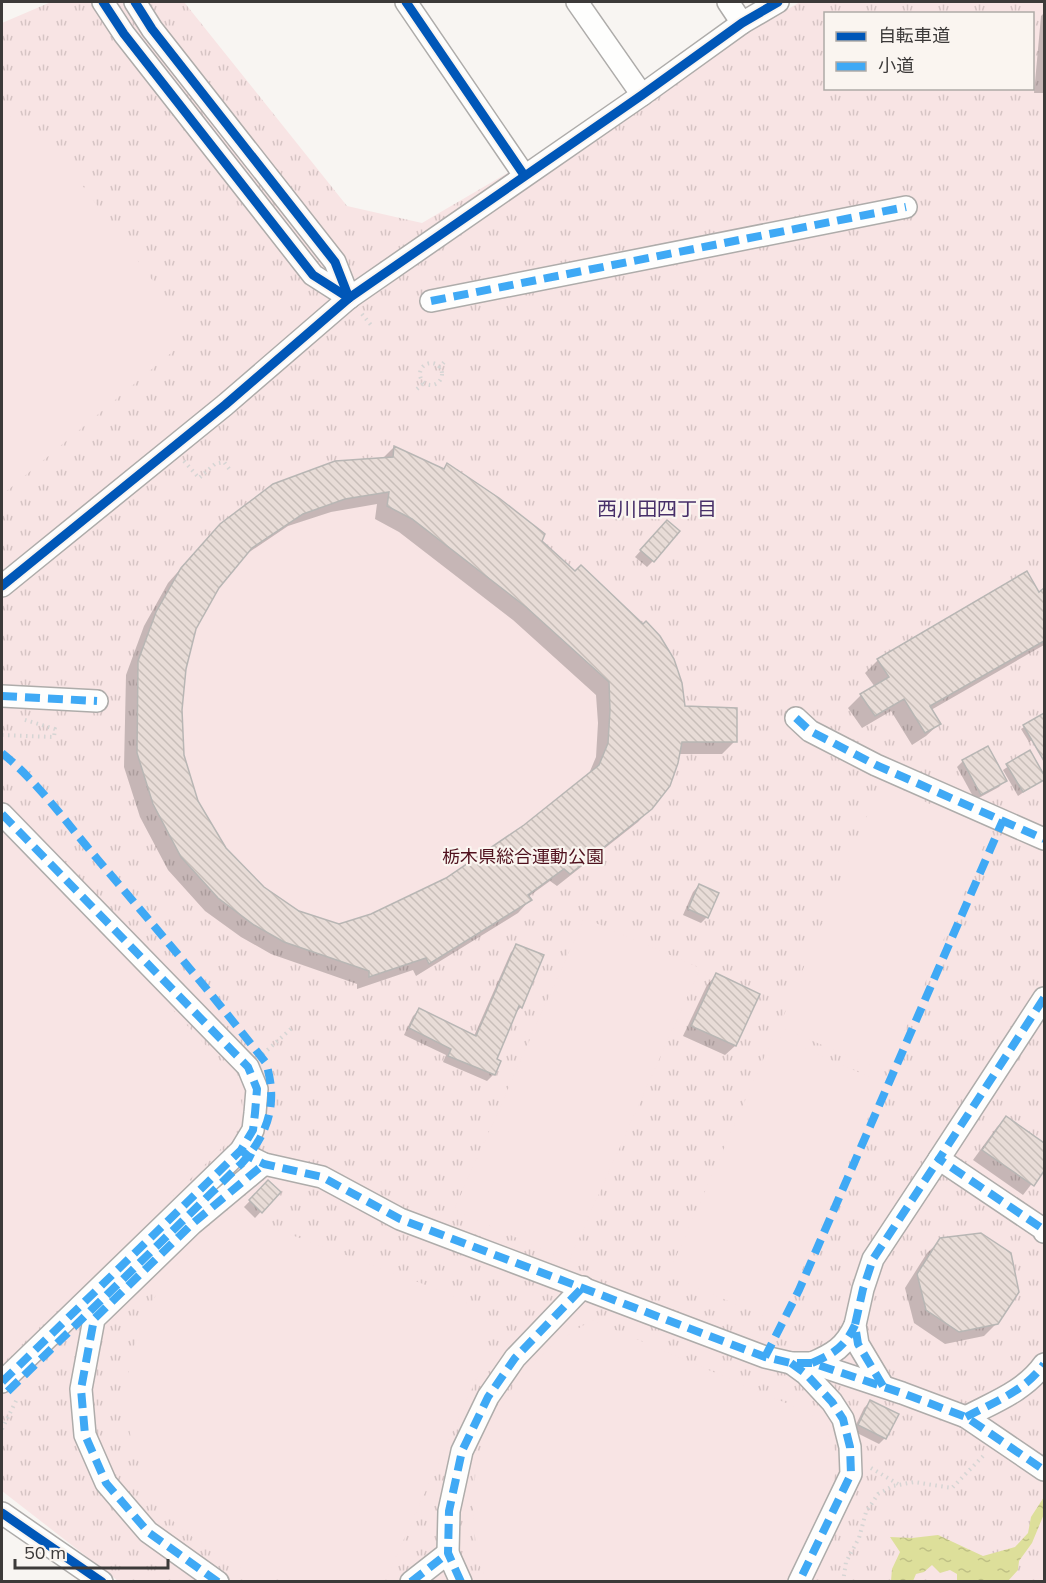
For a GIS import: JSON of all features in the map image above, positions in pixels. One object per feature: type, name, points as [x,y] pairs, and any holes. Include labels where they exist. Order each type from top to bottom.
[{"type":"street","points":[[103,2],[124,34],[313,275],[349,298]]},
{"type":"street","points":[[135,2],[152,29],[335,262],[349,298]]},
{"type":"street","points":[[405,2],[524,175]]},
{"type":"street","points":[[577,2],[642,96]]},
{"type":"street","points":[[728,2],[742,23]]},
{"type":"street","points":[[2,586],[225,405],[349,298],[524,175],[642,96],[742,23],[778,2]]},
{"type":"street","points":[[431,301],[906,207]]},
{"type":"street","points":[[2,696],[97,701]]},
{"type":"street","points":[[796,718],[810,731],[876,765],[1044,838]]},
{"type":"street","points":[[2,814],[248,1067],[257,1089],[253,1130],[241,1150],[2,1382]]},
{"type":"street","points":[[801,1363],[837,1351],[849,1339],[873,1259],[1044,998]]},
{"type":"street","points":[[241,1150],[264,1164],[322,1177],[400,1219],[765,1357],[801,1363],[884,1386],[966,1417],[1044,1470]]},
{"type":"street","points":[[939,1159],[1043,1229],[1044,1232]]},
{"type":"street","points":[[218,1581],[148,1532],[106,1483],[85,1435],[81,1389],[94,1319],[192,1224],[264,1164]]},
{"type":"street","points":[[461,1581],[448,1553],[449,1511],[462,1451],[488,1397],[515,1358],[583,1287]]},
{"type":"street","points":[[855,1325],[858,1344],[884,1386]]},
{"type":"street","points":[[799,1581],[851,1474],[843,1419],[832,1401],[806,1374],[801,1363]]},
{"type":"street","points":[[966,1417],[1004,1398],[1035,1378],[1044,1364]]},
{"type":"street","points":[[2,1513],[102,1581]]},
{"type":"street","points":[[411,1581],[448,1553]]},
{"type":"path","points":[[439,368],[446,360]]},
{"type":"path","points":[[433,363],[439,368],[442,376],[437,384],[430,386],[424,383],[420,377],[423,365],[433,363]]},
{"type":"path","points":[[417,389],[424,383]]},
{"type":"path","points":[[172,447],[198,478],[219,463],[224,462],[230,470]]},
{"type":"path","points":[[2,735],[54,737],[55,729],[12,716]]},
{"type":"path","points":[[248,1067],[294,1026]]},
{"type":"path","points":[[843,1581],[846,1562],[859,1538],[866,1512],[878,1494],[893,1486],[914,1482],[952,1488],[1000,1440]]},
{"type":"path","points":[[850,1455],[898,1485]]},
{"type":"green space","name":"栃木県総合運動公園","points":[[51,2],[184,2],[347,206],[422,223],[800,2],[1044,2],[1044,1581],[118,1581],[2,1491],[2,23]]},
{"type":"green space","points":[[2,114],[13,117],[51,143],[181,319],[177,348],[2,495]]},
{"type":"green space","points":[[394,446],[443,469],[447,463],[545,534],[542,542],[575,570],[581,565],[643,624],[646,621],[673,660],[681,681],[685,706],[737,708],[737,742],[682,742],[670,786],[653,809],[570,874],[564,869],[528,894],[532,900],[429,964],[426,958],[369,977],[349,964],[284,942],[253,925],[218,898],[181,857],[153,804],[137,753],[138,661],[156,612],[181,568],[220,524],[273,484],[335,461],[368,459]]},
{"type":"green space","points":[[881,782],[990,831],[887,1072],[779,1027]]},
{"type":"green space","points":[[2,826],[235,1077],[242,1105],[236,1134],[2,1364]]},
{"type":"green space","points":[[584,918],[700,968],[569,1261],[454,1210]]},
{"type":"green space","points":[[774,1035],[883,1083],[779,1323],[668,1275]]},
{"type":"green space","points":[[243,1217],[450,1294],[470,1305],[483,1330],[485,1353],[479,1373],[385,1581],[284,1581],[249,1572],[210,1551],[174,1522],[149,1487],[132,1445],[125,1404],[130,1359],[144,1316],[165,1279],[201,1242]]},
{"type":"green space","points":[[592,1320],[809,1413],[820,1423],[832,1441],[836,1455],[836,1472],[816,1521],[786,1581],[487,1581],[477,1560],[473,1512],[476,1462],[493,1417],[524,1371],[555,1343]]},
{"type":"water","points":[[1044,1497],[1044,1514],[1032,1543],[1019,1561],[1018,1570],[1008,1581],[957,1581],[957,1574],[950,1570],[940,1573],[932,1565],[924,1572],[916,1574],[913,1581],[891,1581],[892,1569],[900,1552],[890,1537],[912,1538],[938,1535],[983,1556],[1015,1547],[1028,1533],[1031,1517]]},
{"type":"building","points":[[394,446],[444,469],[447,463],[499,498],[545,534],[542,541],[575,571],[581,565],[643,624],[646,621],[660,636],[674,659],[682,683],[685,706],[737,708],[737,742],[682,742],[670,786],[652,809],[570,874],[564,869],[528,895],[532,900],[429,964],[426,958],[369,977],[369,971],[284,942],[254,925],[218,898],[181,857],[153,804],[137,753],[138,661],[156,612],[181,568],[220,524],[273,484],[335,461],[393,457]],"holes":[[[389,492],[387,506],[412,519],[526,607],[609,682],[608,743],[599,765],[524,825],[446,878],[371,914],[339,924],[299,911],[264,887],[226,848],[198,801],[184,755],[182,710],[186,669],[196,629],[219,588],[252,548],[303,514],[345,499]]]},
{"type":"building","points":[[667,520],[680,531],[654,562],[640,550]]},
{"type":"building","points":[[1027,571],[1039,592],[1044,588],[1044,641],[930,706],[941,724],[925,733],[904,699],[875,716],[860,694],[889,677],[877,659]]},
{"type":"building","points":[[1044,713],[1044,761],[1023,725]]},
{"type":"building","points":[[988,746],[1007,781],[981,795],[962,760]]},
{"type":"building","points":[[1030,750],[1044,775],[1044,780],[1023,792],[1006,764]]},
{"type":"building","points":[[699,884],[719,893],[708,918],[688,909]]},
{"type":"building","points":[[516,944],[544,955],[497,1059],[501,1061],[495,1075],[448,1056],[451,1049],[409,1028],[419,1008],[476,1036]]},
{"type":"building","points":[[716,973],[760,994],[736,1046],[691,1026]]},
{"type":"building","points":[[1006,1116],[1044,1143],[1044,1171],[1034,1186],[982,1150]]},
{"type":"building","points":[[268,1180],[281,1192],[262,1213],[249,1200]]},
{"type":"building","points":[[981,1233],[1011,1253],[1019,1292],[998,1324],[959,1332],[926,1310],[917,1274],[940,1238]]},
{"type":"building","points":[[870,1400],[899,1414],[886,1439],[858,1425]]},
{"type":"marked path","points":[[431,301],[906,207]]},
{"type":"marked path","points":[[2,696],[97,701]]},
{"type":"marked path","points":[[796,718],[810,731],[876,765],[1044,839]]},
{"type":"marked path","points":[[2,753],[53,805],[246,1037],[266,1063],[271,1091],[271,1104],[265,1128],[242,1163],[2,1397]]},
{"type":"marked path","points":[[2,814],[248,1067],[257,1089],[253,1130],[241,1150],[2,1382]]},
{"type":"marked path","points":[[765,1357],[799,1290],[1003,820]]},
{"type":"marked path","points":[[1044,998],[939,1159],[1043,1229],[1044,1232]]},
{"type":"marked path","points":[[241,1150],[264,1164],[322,1177],[400,1219],[765,1357],[791,1363],[812,1363],[966,1417],[1044,1470]]},
{"type":"marked path","points":[[883,1386],[858,1344],[855,1325],[863,1289],[873,1259],[939,1159]]},
{"type":"marked path","points":[[218,1582],[148,1532],[106,1483],[85,1435],[81,1389],[94,1319],[192,1224],[264,1164]]},
{"type":"marked path","points":[[461,1582],[448,1553],[449,1511],[462,1451],[488,1397],[515,1358],[583,1287]]},
{"type":"marked path","points":[[812,1363],[838,1349],[855,1325]]},
{"type":"marked path","points":[[791,1363],[806,1374],[832,1402],[843,1419],[850,1447],[851,1474],[799,1582]]},
{"type":"marked path","points":[[966,1417],[1018,1389],[1028,1382],[1044,1364]]},
{"type":"marked path","points":[[411,1582],[448,1553]]},
{"type":"cycle path","points":[[103,2],[124,34],[313,275],[349,298]]},
{"type":"cycle path","points":[[135,2],[152,29],[335,262],[349,298]]},
{"type":"cycle path","points":[[406,2],[524,175]]},
{"type":"cycle path","points":[[2,586],[225,405],[349,298],[742,23],[778,2]]},
{"type":"cycle path","points":[[2,1513],[102,1582]]},
{"type":"district","name":"西川田四丁目","points":[[657,509]]}]
